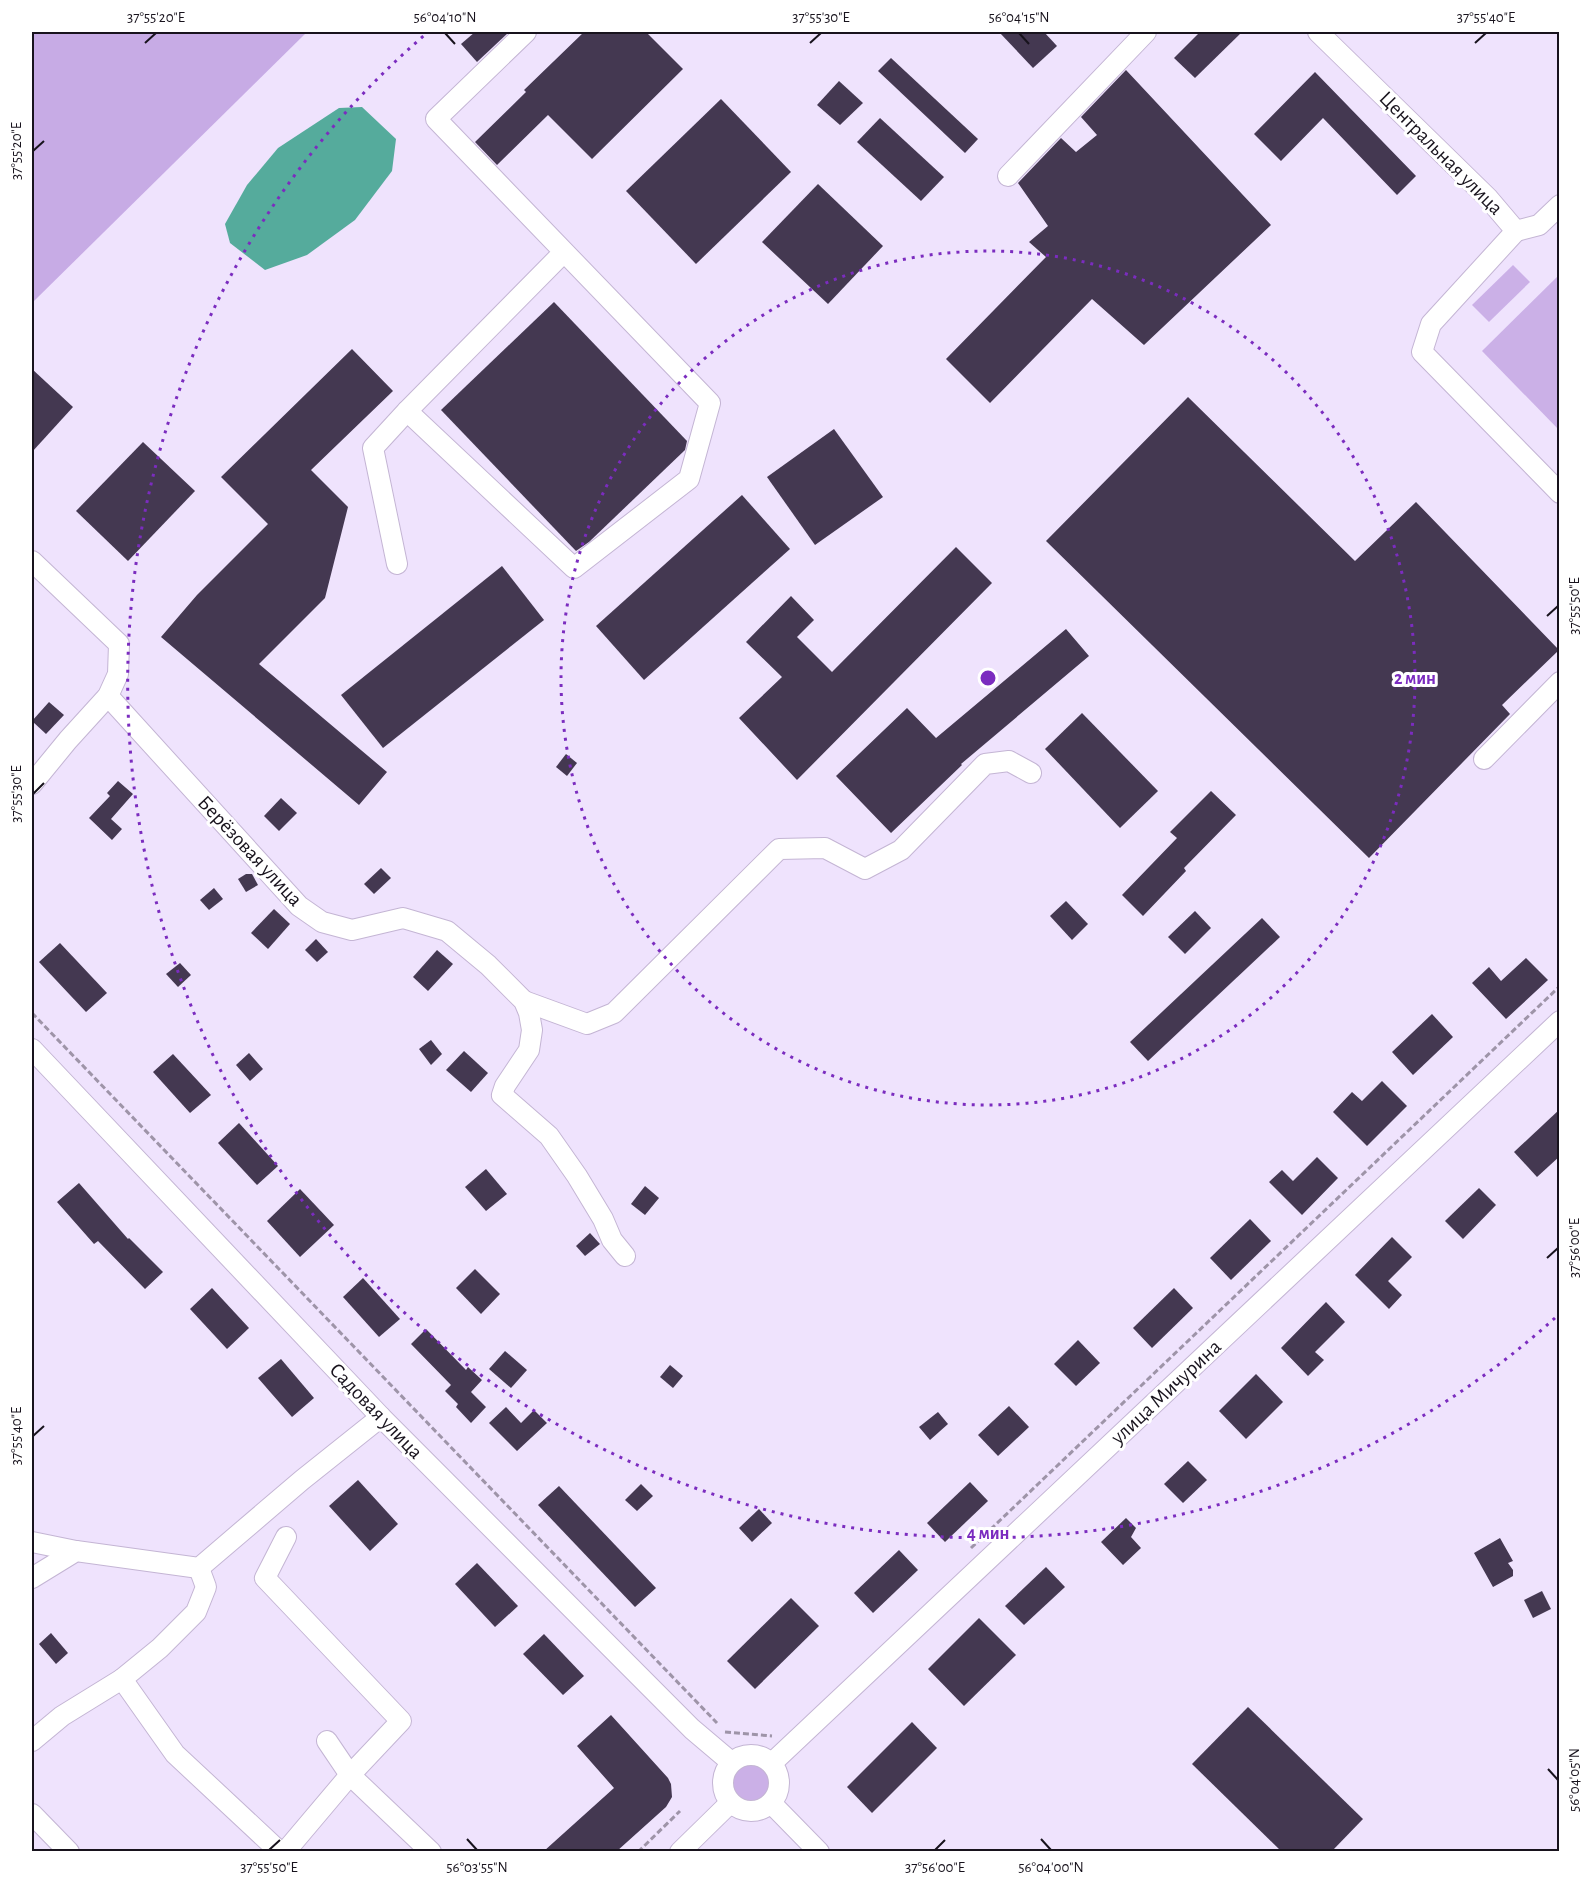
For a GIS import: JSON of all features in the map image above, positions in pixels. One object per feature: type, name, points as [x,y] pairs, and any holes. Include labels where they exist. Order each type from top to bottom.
[{"type":"street","points":[[407,411],[574,568],[689,479],[710,403],[436,119],[526,32]]},
{"type":"street","points":[[1008,176],[1146,32]]},
{"type":"street","name":"Центральная улица","points":[[1318,32],[1488,198],[1516,231],[1431,324],[1422,352],[1560,493]]},
{"type":"street","points":[[1516,231],[1539,225],[1560,205]]},
{"type":"street","points":[[397,564],[373,448],[564,252]]},
{"type":"street","points":[[32,561],[119,644],[118,674],[108,696],[32,784]]},
{"type":"street","points":[[1484,759],[1560,682]]},
{"type":"street","name":"Берёзовая улица","points":[[108,696],[299,906],[322,922],[352,930],[404,918],[447,932],[488,964],[524,1001],[532,1030],[529,1050],[505,1086],[502,1095],[549,1136],[603,1218],[612,1240],[625,1256]]},
{"type":"street","points":[[524,1001],[587,1024],[614,1013],[779,849],[825,848],[865,869],[901,850],[986,764],[1009,761],[1031,773]]},
{"type":"street","name":"улица Мичурина","points":[[772,1763],[1560,1021]]},
{"type":"street","name":"Садовая улица","points":[[32,1049],[381,1417],[692,1729],[731,1762]]},
{"type":"street","points":[[32,1542],[76,1551],[200,1568],[302,1480],[381,1417]]},
{"type":"street","points":[[285,1851],[350,1775],[401,1721],[265,1578],[286,1537]]},
{"type":"street","points":[[32,1578],[76,1551]]},
{"type":"street","points":[[32,1741],[62,1716],[122,1679],[160,1648],[196,1612],[206,1587],[200,1568]]},
{"type":"street","points":[[122,1679],[176,1754],[280,1851]]},
{"type":"street","points":[[327,1741],[350,1775],[431,1851]]},
{"type":"street","points":[[752,1754],[762,1756],[772,1763],[778,1772],[780,1783],[771,1803],[762,1809],[751,1811],[740,1809],[730,1803],[724,1793],[722,1782],[731,1762],[741,1756],[752,1754]]},
{"type":"street","points":[[680,1851],[730,1803]]},
{"type":"street","points":[[771,1803],[819,1851]]},
{"type":"street","points":[[32,1814],[69,1851]]},
{"type":"path","points":[[963,1555],[1560,986]]},
{"type":"path","points":[[32,1013],[726,1733],[773,1736]]},
{"type":"path","points":[[638,1851],[680,1811]]},
{"type":"shaded area","points":[[32,32],[307,32],[32,303]]},
{"type":"shaded area","points":[[362,107],[396,139],[392,171],[355,220],[307,255],[265,270],[230,243],[225,224],[247,185],[278,148],[339,108]]},
{"type":"shaded area","points":[[1513,265],[1530,282],[1489,322],[1472,305]]},
{"type":"shaded area","points":[[1559,275],[1559,430],[1482,351]]},
{"type":"shaded area","points":[[751,1765],[763,1771],[769,1783],[763,1795],[751,1801],[739,1795],[733,1783],[739,1771]]},
{"type":"building","points":[[475,32],[509,32],[477,62],[461,44]]},
{"type":"building","points":[[584,32],[646,32],[683,69],[592,159],[548,115],[497,165],[475,142]]},
{"type":"building","points":[[999,32],[1044,32],[1057,46],[1033,68]]},
{"type":"building","points":[[1200,32],[1242,32],[1195,78],[1174,58]]},
{"type":"building","points":[[891,58],[978,139],[965,153],[878,71]]},
{"type":"building","points":[[1126,70],[1271,225],[1144,345],[1092,299],[990,403],[946,359],[1046,257],[1029,242],[1048,226],[1018,183],[1061,138],[1076,152],[1097,135],[1081,117]]},
{"type":"building","points":[[1315,72],[1416,176],[1397,195],[1323,118],[1281,161],[1254,134]]},
{"type":"building","points":[[839,81],[863,103],[840,125],[817,105]]},
{"type":"building","points":[[721,99],[791,172],[696,264],[626,191]]},
{"type":"building","points":[[880,118],[944,177],[921,201],[857,142]]},
{"type":"building","points":[[818,184],[883,246],[828,304],[762,242]]},
{"type":"building","points":[[554,302],[687,441],[685,450],[589,542],[576,551],[441,410]]},
{"type":"building","points":[[352,349],[393,391],[311,470],[348,507],[325,598],[259,664],[387,772],[359,805],[161,637],[197,595],[268,524],[221,477]]},
{"type":"building","points":[[32,369],[73,407],[32,452]]},
{"type":"building","points":[[1188,397],[1355,561],[1416,502],[1559,650],[1502,705],[1510,714],[1369,858],[1046,541]]},
{"type":"building","points":[[834,429],[883,497],[815,545],[767,477]]},
{"type":"building","points":[[143,442],[195,491],[128,561],[76,511]]},
{"type":"building","points":[[742,495],[790,549],[644,680],[596,626]]},
{"type":"building","points":[[956,547],[992,583],[797,780],[739,718],[782,677],[746,642],[791,596],[814,620],[797,637],[832,672]]},
{"type":"building","points":[[502,566],[544,620],[383,748],[341,695]]},
{"type":"building","points":[[1066,629],[1089,656],[961,764],[891,833],[836,776],[907,708],[936,738]]},
{"type":"building","points":[[49,702],[64,715],[46,734],[32,721]]},
{"type":"building","points":[[1082,713],[1158,791],[1120,828],[1045,749]]},
{"type":"building","points":[[566,754],[577,763],[567,776],[556,767]]},
{"type":"building","points":[[118,781],[133,794],[111,819],[122,829],[112,840],[89,818],[110,796],[107,793]]},
{"type":"building","points":[[1211,791],[1236,815],[1184,868],[1186,871],[1143,916],[1122,895],[1177,838],[1170,832]]},
{"type":"building","points":[[281,798],[297,813],[279,831],[264,816]]},
{"type":"building","points":[[381,868],[391,878],[374,894],[364,884]]},
{"type":"building","points":[[246,874],[252,874],[258,885],[246,892],[238,879]]},
{"type":"building","points":[[214,888],[223,899],[209,910],[200,900]]},
{"type":"building","points":[[1066,901],[1088,924],[1072,940],[1050,916]]},
{"type":"building","points":[[274,909],[290,924],[268,949],[251,933]]},
{"type":"building","points":[[1195,911],[1211,928],[1185,954],[1168,937]]},
{"type":"building","points":[[1262,918],[1280,937],[1148,1061],[1130,1042]]},
{"type":"building","points":[[316,939],[328,952],[317,962],[305,950]]},
{"type":"building","points":[[60,943],[107,993],[86,1012],[39,962]]},
{"type":"building","points":[[437,950],[453,964],[428,991],[413,977]]},
{"type":"building","points":[[1526,958],[1548,980],[1506,1019],[1472,983],[1489,967],[1501,981]]},
{"type":"building","points":[[180,963],[191,975],[178,987],[166,974]]},
{"type":"building","points":[[1432,1014],[1453,1037],[1413,1075],[1392,1052]]},
{"type":"building","points":[[431,1040],[442,1054],[431,1065],[419,1049]]},
{"type":"building","points":[[464,1051],[488,1073],[471,1092],[446,1070]]},
{"type":"building","points":[[249,1053],[263,1069],[250,1081],[236,1065]]},
{"type":"building","points":[[173,1054],[211,1095],[190,1113],[153,1072]]},
{"type":"building","points":[[1382,1081],[1407,1106],[1367,1146],[1333,1112],[1352,1092],[1362,1101]]},
{"type":"building","points":[[1560,1109],[1560,1156],[1537,1177],[1514,1152]]},
{"type":"building","points":[[239,1123],[278,1166],[257,1185],[218,1143]]},
{"type":"building","points":[[1317,1157],[1338,1178],[1302,1215],[1269,1182],[1282,1170],[1293,1181]]},
{"type":"building","points":[[486,1169],[507,1194],[486,1211],[465,1187]]},
{"type":"building","points":[[79,1183],[128,1239],[163,1272],[145,1289],[98,1241],[94,1244],[57,1202]]},
{"type":"building","points":[[645,1186],[659,1198],[645,1215],[631,1204]]},
{"type":"building","points":[[1479,1188],[1496,1205],[1463,1239],[1445,1221]]},
{"type":"building","points":[[300,1189],[334,1225],[300,1257],[267,1221]]},
{"type":"building","points":[[1250,1219],[1271,1241],[1231,1280],[1210,1258]]},
{"type":"building","points":[[590,1233],[600,1244],[585,1256],[576,1246]]},
{"type":"building","points":[[1392,1237],[1412,1257],[1388,1281],[1402,1295],[1389,1309],[1355,1275]]},
{"type":"building","points":[[475,1269],[500,1294],[481,1314],[456,1288]]},
{"type":"building","points":[[363,1278],[400,1319],[379,1337],[343,1297]]},
{"type":"building","points":[[212,1288],[249,1328],[227,1349],[190,1309]]},
{"type":"building","points":[[1174,1288],[1193,1308],[1152,1348],[1133,1328]]},
{"type":"building","points":[[1326,1302],[1345,1322],[1315,1352],[1324,1360],[1308,1376],[1281,1348]]},
{"type":"building","points":[[426,1329],[466,1370],[468,1367],[482,1380],[471,1392],[486,1407],[471,1423],[456,1407],[458,1404],[445,1391],[451,1385],[411,1344]]},
{"type":"building","points":[[1078,1340],[1100,1363],[1076,1386],[1054,1364]]},
{"type":"building","points":[[505,1351],[527,1370],[511,1388],[489,1369]]},
{"type":"building","points":[[281,1359],[314,1398],[292,1417],[258,1378]]},
{"type":"building","points":[[670,1365],[683,1376],[673,1388],[660,1377]]},
{"type":"building","points":[[1256,1374],[1283,1402],[1246,1439],[1219,1411]]},
{"type":"building","points":[[1009,1406],[1029,1427],[998,1456],[978,1435]]},
{"type":"building","points":[[506,1407],[521,1423],[534,1410],[547,1423],[517,1451],[489,1423]]},
{"type":"building","points":[[938,1412],[948,1424],[930,1440],[919,1427]]},
{"type":"building","points":[[1188,1461],[1207,1480],[1183,1503],[1164,1484]]},
{"type":"building","points":[[358,1480],[398,1524],[370,1551],[329,1506]]},
{"type":"building","points":[[970,1482],[988,1501],[945,1542],[927,1523]]},
{"type":"building","points":[[641,1484],[653,1496],[637,1511],[625,1500]]},
{"type":"building","points":[[559,1486],[656,1588],[635,1607],[538,1505]]},
{"type":"building","points":[[759,1509],[772,1523],[752,1542],[739,1528]]},
{"type":"building","points":[[1126,1518],[1136,1528],[1131,1537],[1141,1548],[1123,1565],[1101,1542]]},
{"type":"building","points":[[1500,1538],[1513,1561],[1508,1563],[1513,1570],[1513,1576],[1493,1587],[1474,1553]]},
{"type":"building","points":[[899,1550],[918,1570],[873,1613],[854,1593]]},
{"type":"building","points":[[477,1563],[518,1606],[495,1627],[455,1584]]},
{"type":"building","points":[[1046,1567],[1065,1587],[1024,1625],[1005,1606]]},
{"type":"building","points":[[1542,1591],[1551,1609],[1533,1618],[1524,1600]]},
{"type":"building","points":[[791,1598],[819,1626],[755,1689],[727,1661]]},
{"type":"building","points":[[979,1618],[1016,1655],[964,1706],[928,1669]]},
{"type":"building","points":[[51,1633],[68,1653],[56,1664],[39,1644]]},
{"type":"building","points":[[544,1634],[584,1676],[563,1695],[523,1654]]},
{"type":"building","points":[[1248,1707],[1363,1819],[1332,1851],[1281,1851],[1192,1764]]},
{"type":"building","points":[[611,1715],[668,1778],[672,1797],[666,1807],[617,1851],[544,1851],[614,1788],[577,1746]]},
{"type":"building","points":[[912,1722],[937,1748],[872,1813],[847,1787]]}]
